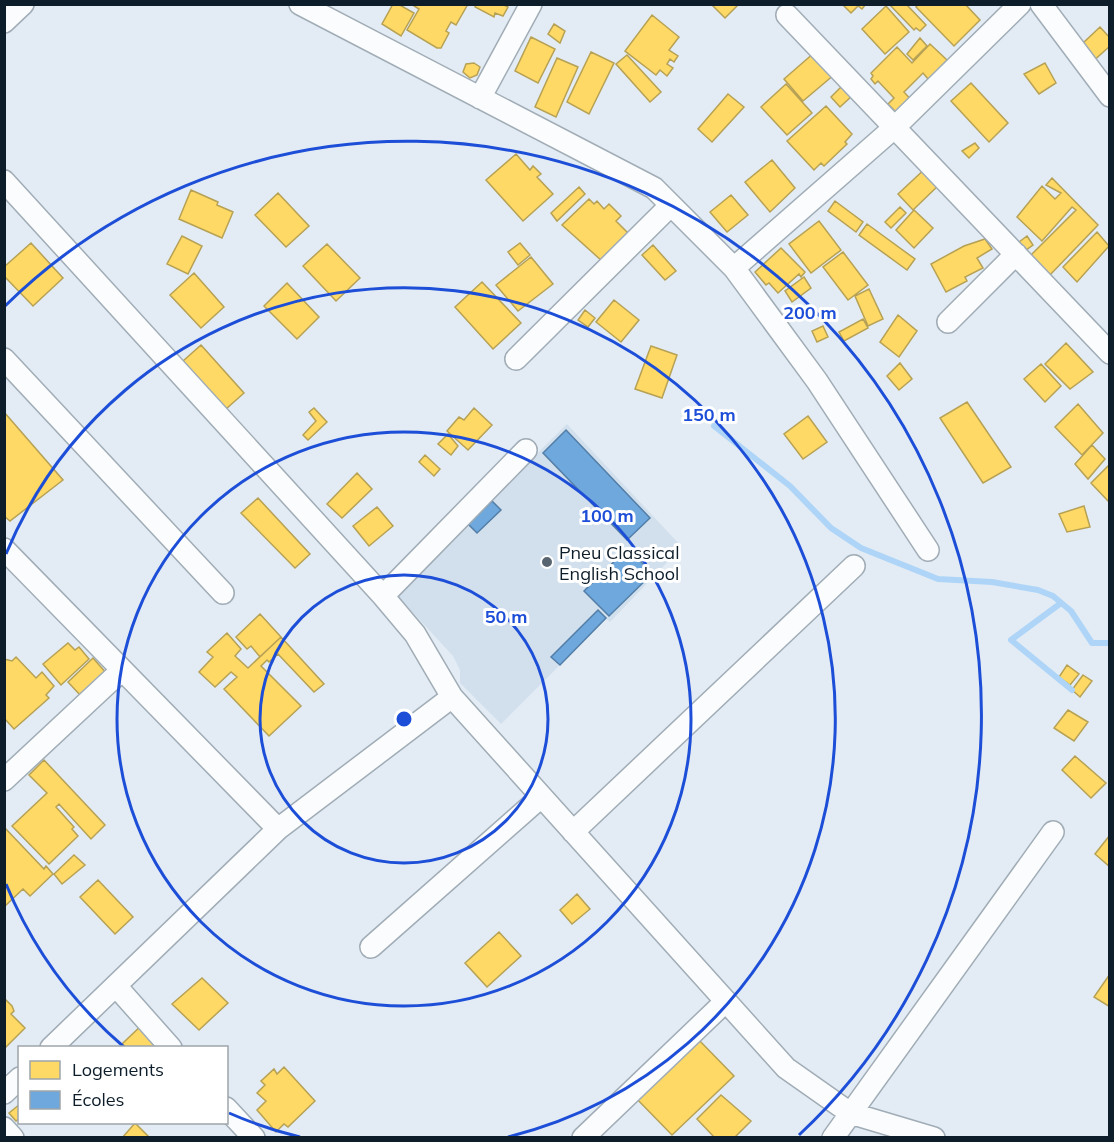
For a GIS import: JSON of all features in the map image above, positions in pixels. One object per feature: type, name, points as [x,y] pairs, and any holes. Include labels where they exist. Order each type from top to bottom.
[{"type":"street","points":[[4,22],[22,4]]},
{"type":"street","points":[[480,98],[531,4]]},
{"type":"street","points":[[734,268],[895,127],[1020,4]]},
{"type":"street","points":[[1041,4],[1110,96]]},
{"type":"street","points":[[307,6],[654,188],[734,268],[817,381],[928,550]]},
{"type":"street","points":[[787,15],[1110,353]]},
{"type":"street","points":[[4,181],[383,596],[415,634],[452,698],[786,1068],[850,1113],[934,1137]]},
{"type":"street","points":[[516,359],[671,205]]},
{"type":"street","points":[[948,322],[1016,254]]},
{"type":"street","points":[[4,358],[223,593]]},
{"type":"street","points":[[383,596],[526,450]]},
{"type":"street","points":[[4,549],[278,830]]},
{"type":"street","points":[[573,832],[854,566]]},
{"type":"street","points":[[4,780],[123,670]]},
{"type":"street","points":[[52,1046],[278,830],[452,698]]},
{"type":"street","points":[[371,947],[542,797]]},
{"type":"street","points":[[833,1137],[1053,832]]},
{"type":"street","points":[[116,986],[170,1046]]},
{"type":"street","points":[[583,1137],[726,1001]]},
{"type":"street","points":[[4,1093],[18,1080]]},
{"type":"street","points":[[228,1110],[254,1137]]},
{"type":"street","points":[[4,1128],[13,1137]]},
{"type":"shaded area","name":"Pneu Classical English School","points":[[567,424],[682,547],[610,622],[606,619],[501,724],[460,683],[460,670],[453,656],[395,593]]},
{"type":"building: Logements","points":[[393,4],[398,4],[414,13],[401,36],[382,24]]},
{"type":"building: Logements","points":[[411,4],[468,4],[456,25],[451,22],[446,31],[449,33],[441,48],[437,48],[407,30],[419,9]]},
{"type":"building: Logements","points":[[476,4],[502,4],[508,7],[503,16],[495,13],[494,17],[475,7]]},
{"type":"building: Logements","points":[[711,4],[739,4],[725,18]]},
{"type":"building: Logements","points":[[842,4],[866,4],[862,9],[858,6],[851,13]]},
{"type":"building: Logements","points":[[889,4],[906,4],[926,25],[920,31],[916,28],[914,30]]},
{"type":"building: Logements","points":[[918,4],[965,4],[980,20],[954,46],[916,7]]},
{"type":"building: Logements","points":[[886,6],[909,32],[885,54],[862,29]]},
{"type":"building: Logements","points":[[652,15],[679,37],[669,50],[678,56],[674,62],[670,59],[667,64],[673,68],[667,76],[660,70],[656,75],[625,51]]},
{"type":"building: Logements","points":[[554,24],[565,31],[560,43],[548,34]]},
{"type":"building: Logements","points":[[1100,27],[1110,38],[1110,46],[1091,63],[1082,44]]},
{"type":"building: Logements","points":[[531,37],[555,49],[538,83],[515,71]]},
{"type":"building: Logements","points":[[920,38],[927,46],[913,60],[907,54]]},
{"type":"building: Logements","points":[[930,44],[947,60],[929,80],[923,73],[904,92],[914,103],[898,114],[888,104],[894,98],[878,81],[875,84],[871,79],[873,76],[871,73],[897,47],[912,63]]},
{"type":"building: Logements","points":[[591,52],[614,63],[589,114],[567,102]]},
{"type":"building: Logements","points":[[815,52],[835,74],[803,101],[784,79]]},
{"type":"building: Logements","points":[[627,55],[661,92],[650,102],[616,64]]},
{"type":"building: Logements","points":[[557,58],[578,67],[556,117],[535,107]]},
{"type":"building: Logements","points":[[474,63],[480,67],[477,75],[470,78],[463,72],[466,64]]},
{"type":"building: Logements","points":[[1045,63],[1056,83],[1039,94],[1024,74]]},
{"type":"building: Logements","points":[[971,83],[1008,123],[989,142],[951,101]]},
{"type":"building: Logements","points":[[786,84],[812,113],[787,135],[761,107]]},
{"type":"building: Logements","points":[[843,85],[853,95],[840,107],[831,97]]},
{"type":"building: Logements","points":[[728,94],[744,107],[712,142],[698,129]]},
{"type":"building: Logements","points":[[826,106],[852,134],[845,142],[847,144],[824,166],[821,163],[814,170],[787,141]]},
{"type":"building: Logements","points":[[975,143],[979,148],[969,158],[962,151]]},
{"type":"building: Logements","points":[[516,154],[530,170],[533,166],[541,174],[537,177],[553,194],[523,221],[486,180]]},
{"type":"building: Logements","points":[[772,160],[795,188],[770,212],[745,182]]},
{"type":"building: Logements","points":[[928,166],[943,181],[913,210],[898,194]]},
{"type":"building: Logements","points":[[1052,178],[1098,225],[1049,276],[1030,256],[1076,210],[1072,207],[1042,241],[1017,217],[1042,186],[1055,199],[1061,193],[1046,185]]},
{"type":"building: Logements","points":[[579,187],[585,194],[557,221],[551,213]]},
{"type":"building: Logements","points":[[191,190],[218,202],[217,205],[233,212],[222,238],[179,219]]},
{"type":"building: Logements","points":[[278,193],[309,226],[286,247],[255,215]]},
{"type":"building: Logements","points":[[731,195],[748,215],[727,232],[710,212]]},
{"type":"building: Logements","points":[[589,199],[594,204],[597,201],[604,209],[609,204],[621,216],[616,221],[630,235],[602,261],[562,225]]},
{"type":"building: Logements","points":[[835,201],[863,222],[856,232],[828,211]]},
{"type":"building: Logements","points":[[900,207],[906,213],[891,228],[885,222]]},
{"type":"building: Logements","points":[[914,210],[933,228],[914,248],[896,230]]},
{"type":"building: Logements","points":[[819,221],[841,250],[811,273],[789,244]]},
{"type":"building: Logements","points":[[867,224],[915,259],[907,270],[859,235]]},
{"type":"building: Logements","points":[[1097,232],[1109,246],[1077,282],[1063,267]]},
{"type":"building: Logements","points":[[182,236],[202,246],[188,274],[167,264]]},
{"type":"building: Logements","points":[[1027,236],[1033,245],[1026,250],[1019,242]]},
{"type":"building: Logements","points":[[985,239],[992,249],[977,258],[983,268],[965,277],[967,281],[946,292],[931,264],[964,246]]},
{"type":"building: Logements","points":[[31,243],[63,278],[33,306],[4,276],[4,267]]},
{"type":"building: Logements","points":[[520,243],[530,255],[518,265],[508,252]]},
{"type":"building: Logements","points":[[327,244],[360,278],[336,301],[303,266]]},
{"type":"building: Logements","points":[[653,245],[676,271],[665,280],[642,255]]},
{"type":"building: Logements","points":[[781,248],[805,272],[801,277],[799,274],[778,293],[769,283],[766,285],[755,272]]},
{"type":"building: Logements","points":[[843,252],[868,285],[848,300],[823,267]]},
{"type":"building: Logements","points":[[531,257],[553,284],[518,311],[496,285]]},
{"type":"building: Logements","points":[[194,273],[224,307],[201,328],[170,295]]},
{"type":"building: Logements","points":[[804,277],[811,288],[792,302],[785,291]]},
{"type":"building: Logements","points":[[482,282],[521,323],[493,349],[455,307]]},
{"type":"building: Logements","points":[[287,283],[319,317],[297,339],[264,306]]},
{"type":"building: Logements","points":[[869,289],[883,319],[868,326],[855,296]]},
{"type":"building: Logements","points":[[614,300],[639,320],[621,342],[596,322]]},
{"type":"building: Logements","points":[[585,310],[595,318],[588,327],[578,320]]},
{"type":"building: Logements","points":[[898,315],[917,331],[899,357],[880,342]]},
{"type":"building: Logements","points":[[863,319],[868,328],[844,341],[839,332]]},
{"type":"building: Logements","points":[[823,326],[828,337],[817,342],[812,331]]},
{"type":"building: Logements","points":[[1066,343],[1093,372],[1070,389],[1045,364]]},
{"type":"building: Logements","points":[[201,345],[244,393],[226,409],[183,361]]},
{"type":"building: Logements","points":[[651,346],[677,355],[662,398],[635,389]]},
{"type":"building: Logements","points":[[900,363],[912,379],[899,390],[887,376]]},
{"type":"building: Logements","points":[[1041,364],[1061,386],[1045,402],[1024,379]]},
{"type":"building: Logements","points":[[967,402],[1011,467],[983,483],[940,418]]},
{"type":"building: Logements","points":[[1078,404],[1103,433],[1082,455],[1055,427]]},
{"type":"building: Logements","points":[[314,408],[327,422],[308,440],[303,435],[316,421],[309,412]]},
{"type":"building: Logements","points":[[474,408],[492,425],[468,450],[447,431],[459,417],[464,420]]},
{"type":"building: Logements","points":[[4,412],[63,480],[10,521],[4,516]]},
{"type":"building: Logements","points":[[808,416],[827,442],[803,459],[784,434]]},
{"type":"building: Logements","points":[[448,434],[458,446],[451,455],[438,444]]},
{"type":"building: Logements","points":[[1092,445],[1105,459],[1088,479],[1075,464]]},
{"type":"building: Logements","points":[[425,455],[440,469],[434,476],[419,462]]},
{"type":"building: Logements","points":[[1110,464],[1110,503],[1091,483]]},
{"type":"building: Logements","points":[[357,473],[372,489],[342,518],[327,504]]},
{"type":"building: Logements","points":[[258,498],[310,554],[295,568],[241,513]]},
{"type":"building: Logements","points":[[1084,506],[1090,527],[1067,532],[1059,514]]},
{"type":"building: Logements","points":[[377,507],[393,526],[369,546],[353,526]]},
{"type":"building: Logements","points":[[260,614],[281,637],[260,657],[251,646],[247,649],[236,637]]},
{"type":"building: Logements","points":[[227,633],[241,649],[235,656],[248,668],[281,637],[324,684],[314,692],[278,654],[269,662],[267,660],[261,666],[301,706],[269,736],[224,689],[237,677],[231,672],[215,687],[199,672],[213,657],[207,652]]},
{"type":"building: Logements","points":[[68,643],[75,650],[79,647],[89,659],[61,685],[43,664]]},
{"type":"building: Logements","points":[[16,657],[36,678],[42,672],[54,686],[46,695],[49,698],[14,729],[4,718],[4,659],[12,661]]},
{"type":"building: Logements","points":[[93,658],[107,674],[81,696],[68,682]]},
{"type":"building: Logements","points":[[1067,665],[1079,674],[1070,685],[1059,677]]},
{"type":"building: Logements","points":[[1083,675],[1092,681],[1080,697],[1072,690]]},
{"type":"building: Logements","points":[[1068,710],[1088,722],[1074,741],[1054,728]]},
{"type":"building: Logements","points":[[1075,756],[1106,783],[1091,798],[1062,770]]},
{"type":"building: Logements","points":[[44,760],[105,825],[91,839],[59,804],[56,807],[74,827],[72,829],[78,836],[49,864],[12,826],[47,793],[29,775]]},
{"type":"building: Logements","points":[[5,828],[44,869],[46,866],[53,874],[30,896],[23,889],[4,907]]},
{"type":"building: Logements","points":[[1110,835],[1110,867],[1095,854]]},
{"type":"building: Logements","points":[[74,855],[85,865],[62,884],[54,874]]},
{"type":"building: Logements","points":[[98,880],[133,917],[115,934],[80,897]]},
{"type":"building: Logements","points":[[577,894],[590,909],[572,924],[560,910]]},
{"type":"building: Logements","points":[[499,932],[521,956],[487,987],[465,963]]},
{"type":"building: Logements","points":[[1110,974],[1110,1007],[1094,997]]},
{"type":"building: Logements","points":[[202,978],[228,1003],[199,1030],[172,1004]]},
{"type":"building: Logements","points":[[4,998],[12,1006],[14,1011],[11,1014],[25,1028],[4,1049]]},
{"type":"building: Logements","points":[[144,1023],[165,1046],[122,1046]]},
{"type":"building: Logements","points":[[696,1037],[734,1076],[672,1135],[634,1096]]},
{"type":"building: Logements","points":[[284,1067],[315,1101],[288,1127],[284,1124],[276,1132],[257,1110],[266,1101],[257,1093],[265,1085],[261,1081],[274,1069],[277,1074]]},
{"type":"building: Logements","points":[[721,1095],[751,1121],[734,1138],[715,1138],[697,1119]]},
{"type":"building: Logements","points":[[18,1106],[18,1120],[16,1121],[9,1113]]},
{"type":"building: Logements","points":[[136,1124],[150,1138],[122,1138]]},
{"type":"building: Écoles","points":[[566,430],[650,518],[627,540],[543,453]]},
{"type":"building: Écoles","points":[[492,501],[501,510],[477,533],[468,524]]},
{"type":"building: Écoles","points":[[627,549],[653,573],[609,616],[584,591]]},
{"type":"building: Écoles","points":[[598,610],[606,618],[560,665],[551,657]]},
{"type":"waterway","points":[[714,426],[790,486],[831,528],[861,548],[938,579],[992,582],[1038,590],[1053,596],[1071,611],[1092,643],[1110,643]]},
{"type":"waterway","points":[[1061,603],[1011,640],[1072,690]]},
{"type":"place","name":"Pneu Classical English School","points":[[547,562]]}]
